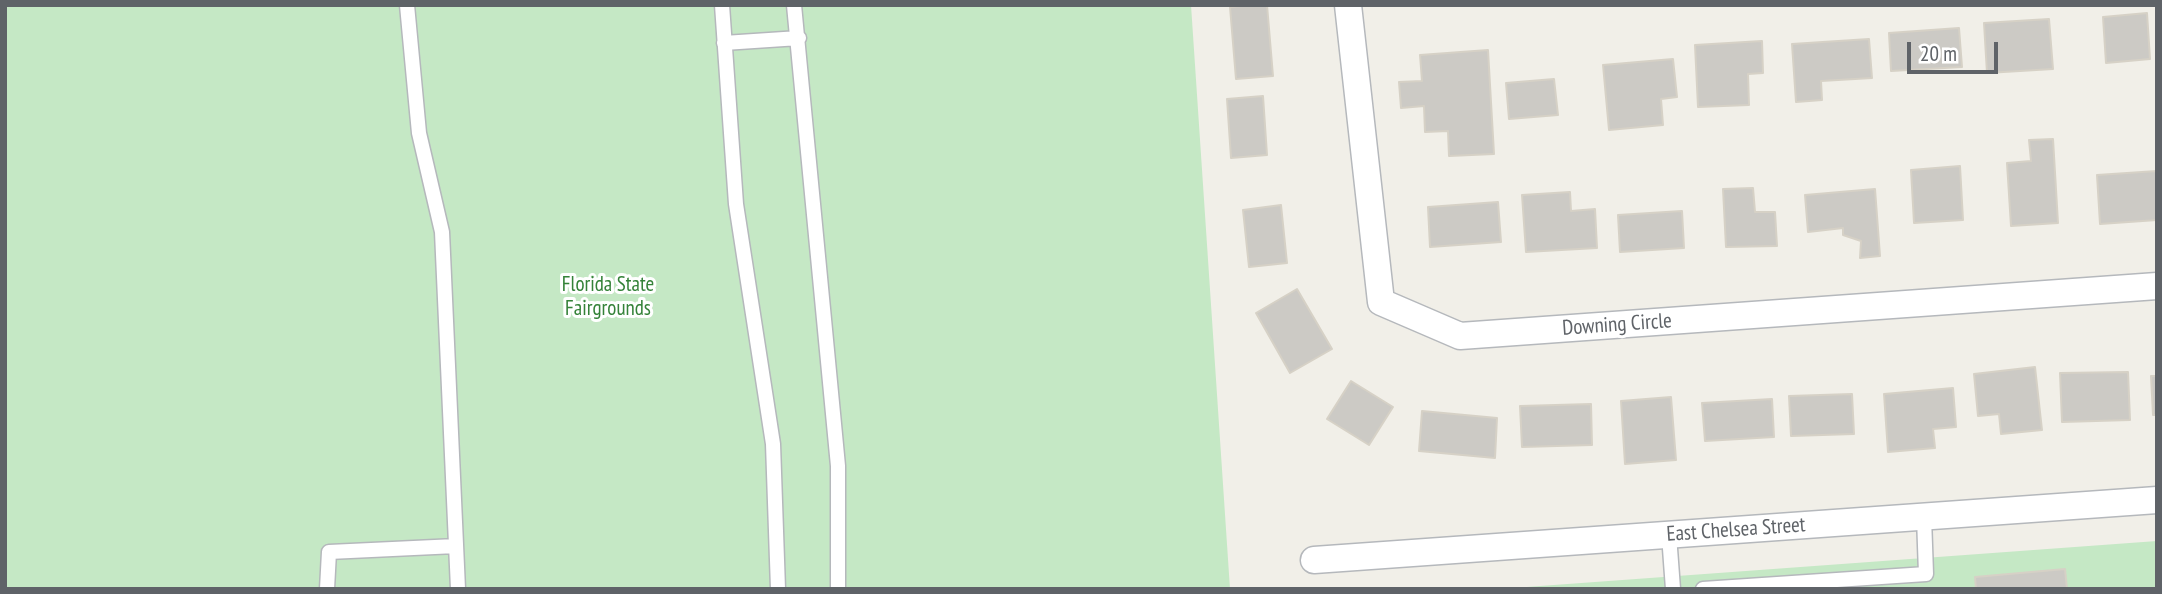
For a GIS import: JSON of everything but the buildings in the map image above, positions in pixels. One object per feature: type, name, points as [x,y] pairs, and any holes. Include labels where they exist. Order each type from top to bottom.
[{"type":"street","name":"Downing Circle","points":[[1348,5],[1381,302],[1460,336],[2157,286]]},
{"type":"street","name":"East Chelsea Street","points":[[1314,560],[2157,500]]},
{"type":"lane","points":[[407,5],[419,133],[442,232],[458,589]]},
{"type":"lane","points":[[722,5],[736,204],[773,444],[778,589]]},
{"type":"lane","points":[[794,5],[838,466],[838,589]]},
{"type":"lane","points":[[724,43],[799,38]]},
{"type":"lane","points":[[1703,589],[1926,574],[1924,517]]},
{"type":"lane","points":[[1669,535],[1673,589]]},
{"type":"lane","points":[[327,589],[329,552],[456,546]]},
{"type":"lane","points":[[770,589],[777,551]]},
{"type":"green space","name":"Florida State Fairgrounds","points":[[5,5],[1191,5],[1230,589],[5,589]]},
{"type":"green space","points":[[2157,541],[2157,589],[1499,589]]}]
